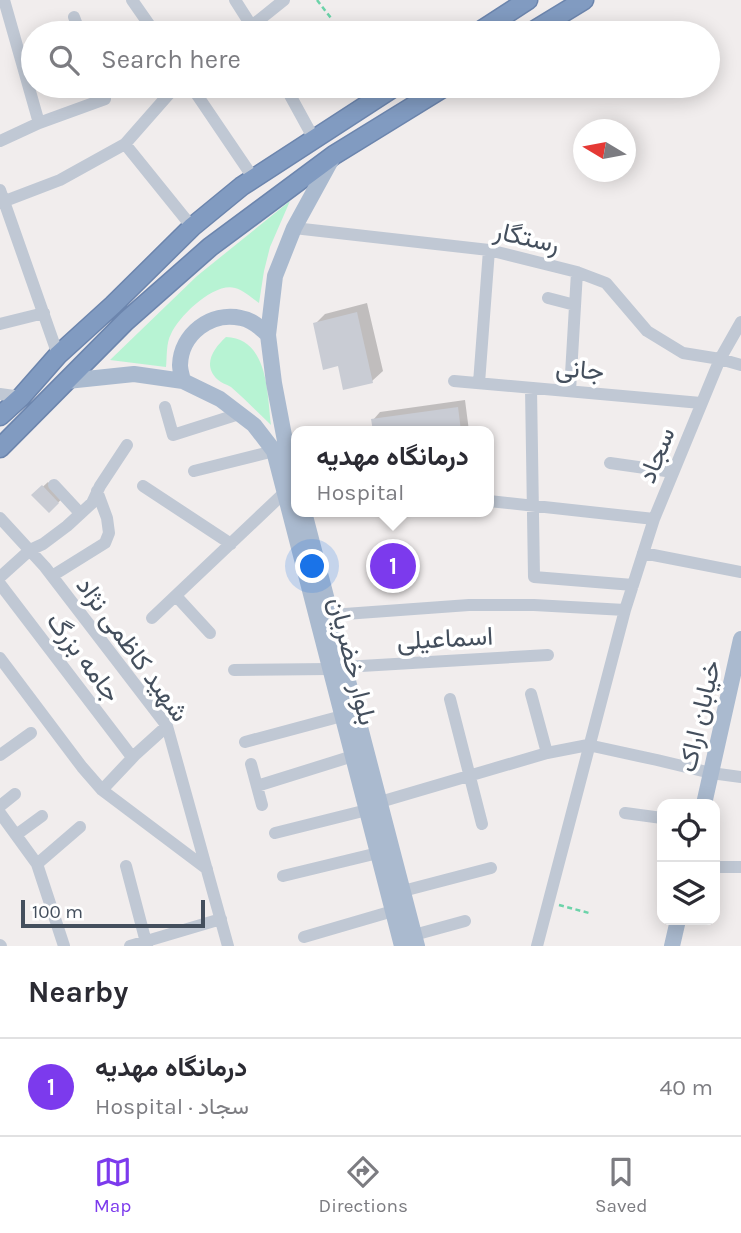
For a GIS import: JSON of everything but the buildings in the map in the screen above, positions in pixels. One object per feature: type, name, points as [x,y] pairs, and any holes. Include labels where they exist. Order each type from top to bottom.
[{"type":"highway","points":[[496,21],[528,0]]},
{"type":"highway","points":[[550,21],[584,0]]},
{"type":"highway","points":[[2,415],[58,355],[192,227],[242,186],[377,98]]},
{"type":"highway","points":[[0,448],[126,321],[210,247],[334,155],[427,98]]},
{"type":"main road","name":"بلوار خضریان","points":[[291,489],[268,335],[275,276],[294,228],[334,155]]},
{"type":"main road","points":[[183,381],[180,366],[182,351],[189,337],[200,326],[213,319],[228,316],[250,321],[268,335]]},
{"type":"main road","name":"بلوار خضریان","points":[[67,380],[134,374],[183,381],[220,399],[254,425],[274,451],[291,489]]},
{"type":"main road","name":"بلوار خضریان","points":[[298,517],[373,806],[378,853],[393,911],[411,942]]},
{"type":"main road","name":"بلوار خضریان","points":[[305,517],[331,615],[342,716],[352,755],[403,891],[411,942]]},
{"type":"main road","name":"خیابان اراک","points":[[705,799],[741,639]]},
{"type":"main road","points":[[672,946],[677,925]]},
{"type":"street","points":[[4,0],[21,60]]},
{"type":"street","points":[[132,0],[147,21]]},
{"type":"street","points":[[235,0],[245,21]]},
{"type":"street","points":[[261,21],[284,0]]},
{"type":"street","points":[[74,17],[76,21]]},
{"type":"street","points":[[32,98],[39,123]]},
{"type":"street","points":[[0,141],[106,98]]},
{"type":"street","points":[[58,355],[1,198],[60,180],[125,144],[165,98]]},
{"type":"street","points":[[199,98],[254,179]]},
{"type":"street","points":[[292,98],[314,139]]},
{"type":"street","points":[[125,144],[192,227]]},
{"type":"street","name":"رستگار","points":[[294,228],[489,250],[577,272],[606,283],[647,331],[682,353],[741,365]]},
{"type":"street","points":[[479,383],[489,250]]},
{"type":"street","points":[[570,391],[577,272]]},
{"type":"street","points":[[548,299],[575,305]]},
{"type":"street","points":[[0,324],[44,313]]},
{"type":"street","name":"سجاد","points":[[537,946],[625,610],[654,519],[720,359],[741,322]]},
{"type":"street","name":"جانی","points":[[454,381],[701,403]]},
{"type":"street","points":[[531,388],[534,577],[633,585]]},
{"type":"street","points":[[0,394],[21,397]]},
{"type":"street","points":[[164,407],[173,435],[239,414]]},
{"type":"street","points":[[0,577],[30,550],[43,544],[92,503],[127,445]]},
{"type":"street","points":[[194,471],[274,451]]},
{"type":"street","points":[[610,463],[673,472]]},
{"type":"street","points":[[54,485],[80,513]]},
{"type":"street","points":[[143,486],[231,544]]},
{"type":"street","points":[[152,618],[291,489]]},
{"type":"street","points":[[52,576],[105,543],[109,533],[107,518],[97,491]]},
{"type":"street","points":[[494,502],[654,519]]},
{"type":"street","name":"شهید کاظمی نژاد","points":[[0,518],[52,576],[167,726],[228,946]]},
{"type":"street","points":[[643,553],[741,572]]},
{"type":"street","name":"جامه بزرگ","points":[[0,584],[132,757]]},
{"type":"street","points":[[176,596],[209,633]]},
{"type":"street","points":[[331,615],[469,605],[625,610]]},
{"type":"street","name":"اسماعیلی","points":[[234,670],[337,668],[548,655]]},
{"type":"street","points":[[0,658],[102,790],[207,869]]},
{"type":"street","points":[[531,694],[547,753]]},
{"type":"street","points":[[450,699],[481,824]]},
{"type":"street","points":[[245,742],[342,716]]},
{"type":"street","points":[[102,790],[132,757],[167,726]]},
{"type":"street","points":[[0,755],[31,733]]},
{"type":"street","points":[[275,833],[547,753],[588,746],[741,777]]},
{"type":"street","points":[[257,786],[352,755]]},
{"type":"street","points":[[251,764],[262,805]]},
{"type":"street","points":[[0,807],[15,794]]},
{"type":"street","points":[[0,813],[37,863],[64,946]]},
{"type":"street","points":[[625,813],[657,817]]},
{"type":"street","points":[[16,835],[42,816]]},
{"type":"street","points":[[37,863],[80,827]]},
{"type":"street","points":[[283,876],[378,853]]},
{"type":"street","points":[[125,866],[147,944]]},
{"type":"street","points":[[720,867],[741,867]]},
{"type":"street","points":[[403,891],[491,868]]},
{"type":"street","points":[[304,937],[393,911]]},
{"type":"street","points":[[130,946],[147,944],[221,919]]},
{"type":"street","points":[[411,942],[465,921]]},
{"type":"path","points":[[317,0],[331,18]]},
{"type":"path","points":[[549,902],[589,913]]},
{"type":"green space","points":[[290,201],[270,247],[259,303],[235,288],[217,290],[198,302],[175,327],[168,342],[166,367],[110,360],[197,276]]},
{"type":"green space","points":[[226,337],[240,340],[251,347],[258,358],[266,384],[271,425],[231,387],[219,380],[210,368],[211,356]]},
{"type":"place","name":"درمانگاه مهدیه","points":[[393,566]]}]
